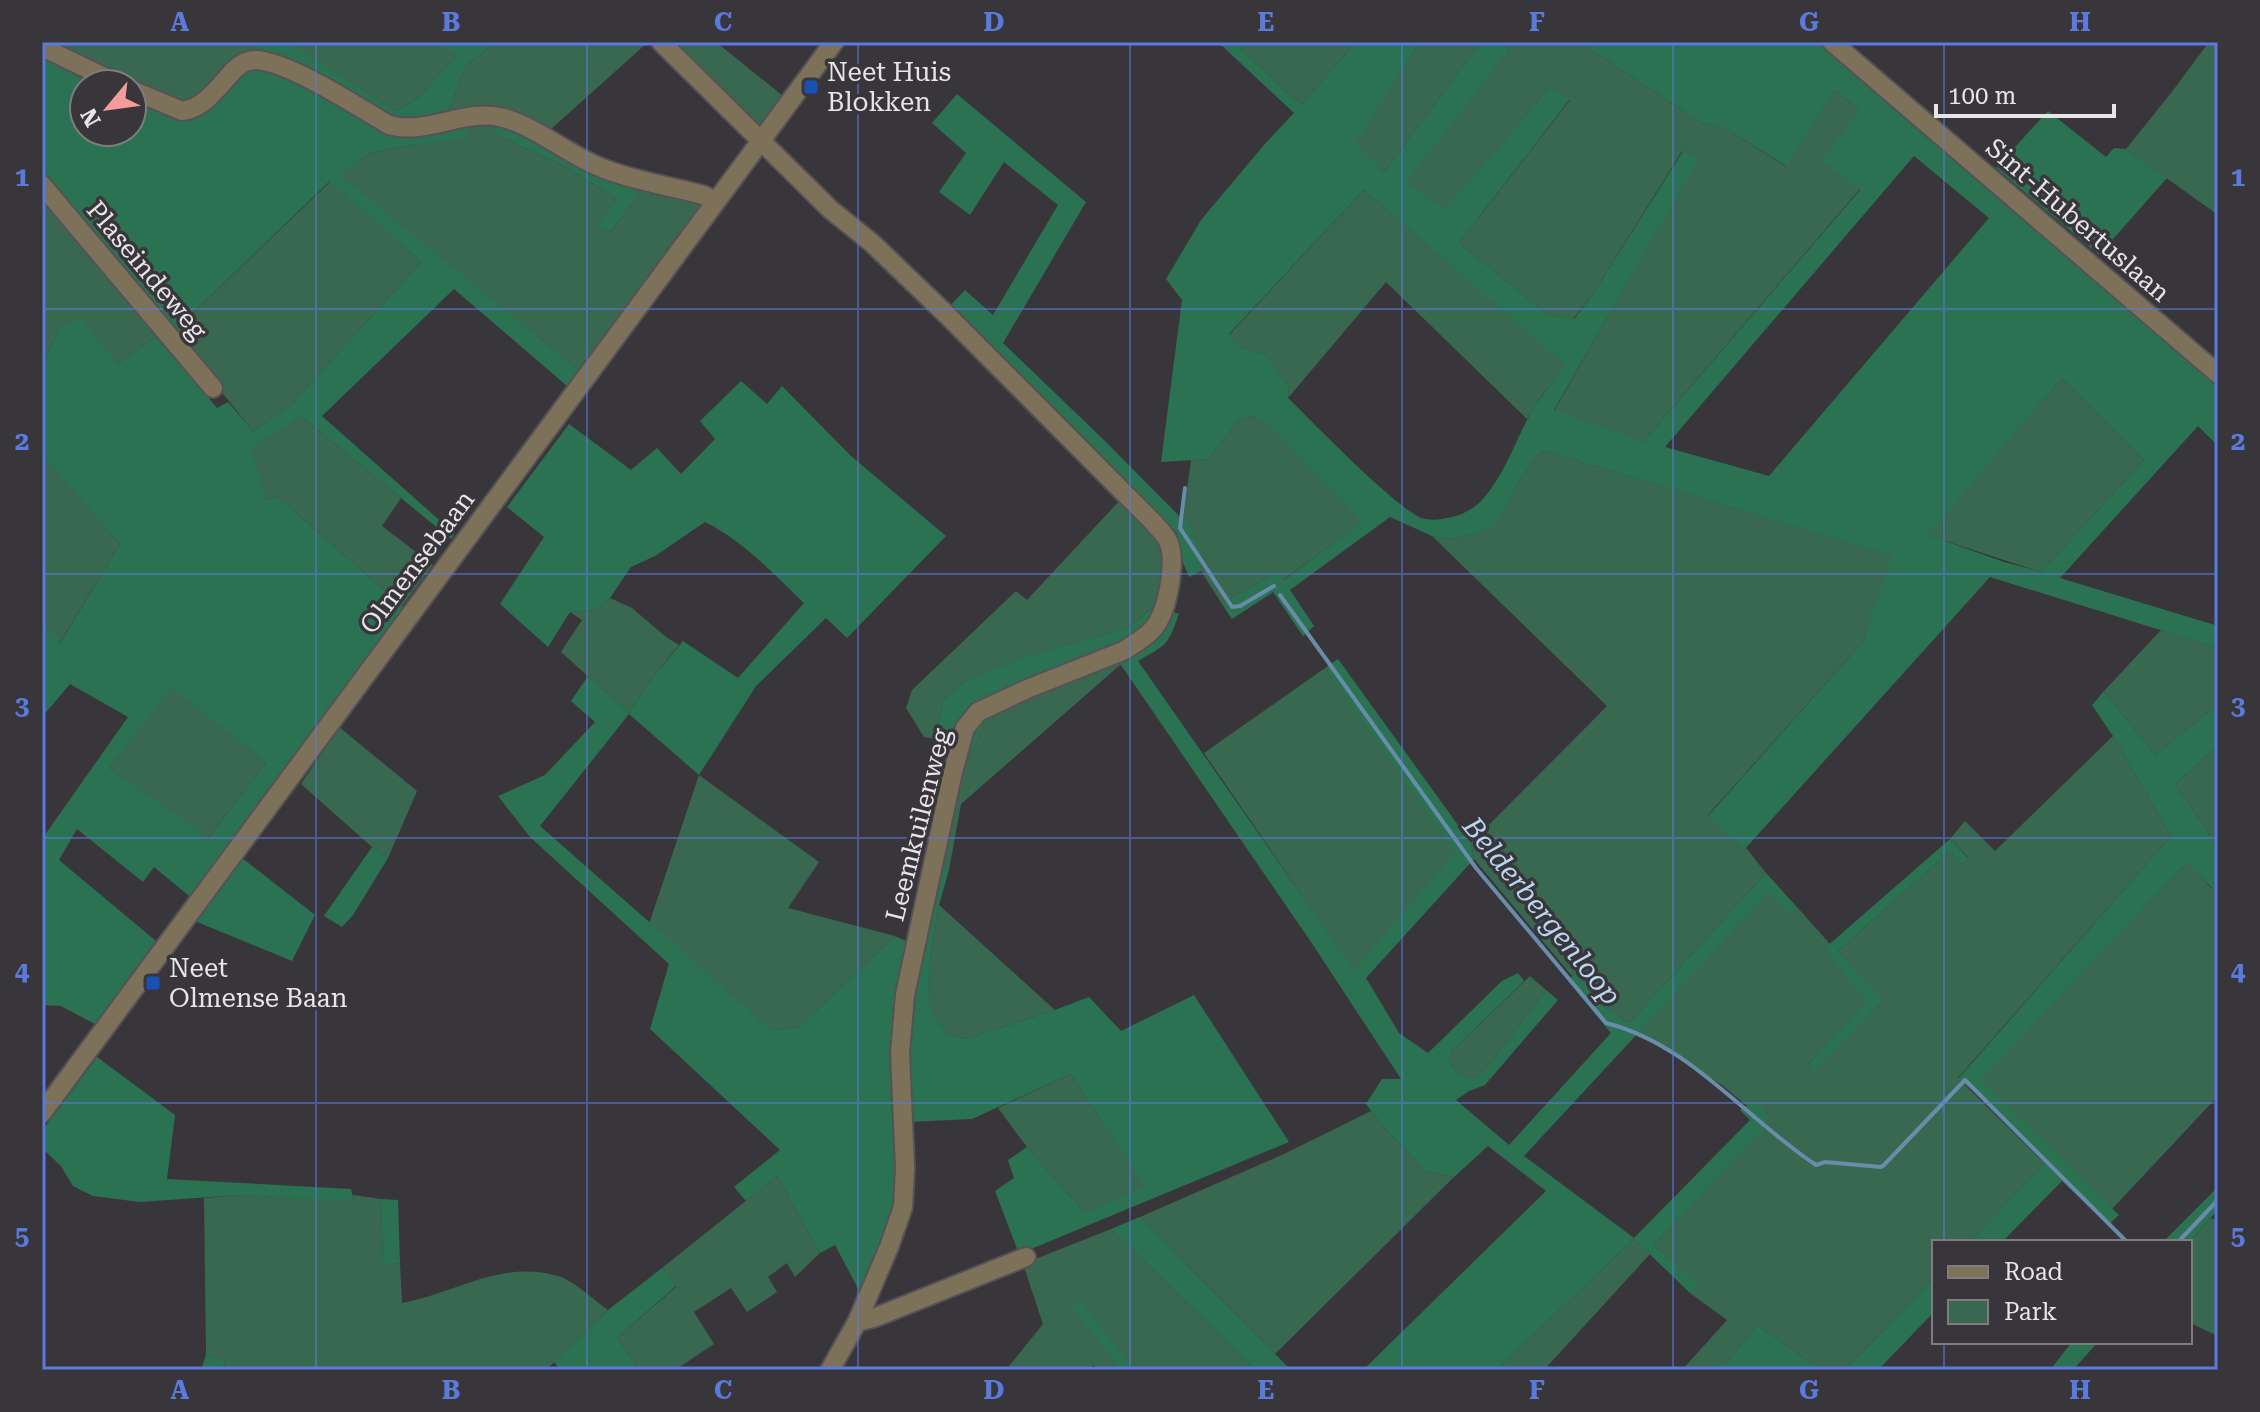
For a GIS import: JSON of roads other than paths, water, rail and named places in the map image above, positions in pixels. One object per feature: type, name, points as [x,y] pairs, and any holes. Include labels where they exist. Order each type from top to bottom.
[{"type":"street","name":"Leemkuilenweg","points":[[661,42],[831,210],[872,243],[948,316],[1153,522],[1168,541],[1171,556],[1163,612],[1154,628],[1123,651],[978,712],[965,728],[905,995],[900,1053],[905,1168],[903,1207],[857,1322],[830,1370]]},
{"type":"street","name":"Olmensebaan","points":[[42,1113],[834,42]]},
{"type":"street","name":"Sint-Hubertuslaan","points":[[1832,42],[2218,374]]},
{"type":"street","points":[[42,47],[86,68]]},
{"type":"street","points":[[148,97],[182,111],[196,108],[238,66],[248,61],[269,62],[295,72],[389,125],[402,129],[476,115],[504,118],[600,167],[716,201]]},
{"type":"street","name":"Plaseindeweg","points":[[42,185],[213,388]]},
{"type":"street","points":[[857,1322],[1026,1257]]},
{"type":"waterway","name":"Belderbergenloop","points":[[1185,488],[1180,528],[1232,607],[1240,606],[1274,586]]},
{"type":"waterway","name":"Belderbergenloop","points":[[1280,595],[1476,868],[1606,1023],[1636,1033],[1691,1065],[1816,1165],[1825,1162],[1881,1167],[1965,1080],[2125,1240]]},
{"type":"waterway","name":"Belderbergenloop","points":[[2180,1240],[2218,1200]]},
{"type":"place","name":"Neet Huis Blokken","points":[[811,87]]},
{"type":"place","name":"Neet Olmense Baan","points":[[153,983]]}]
